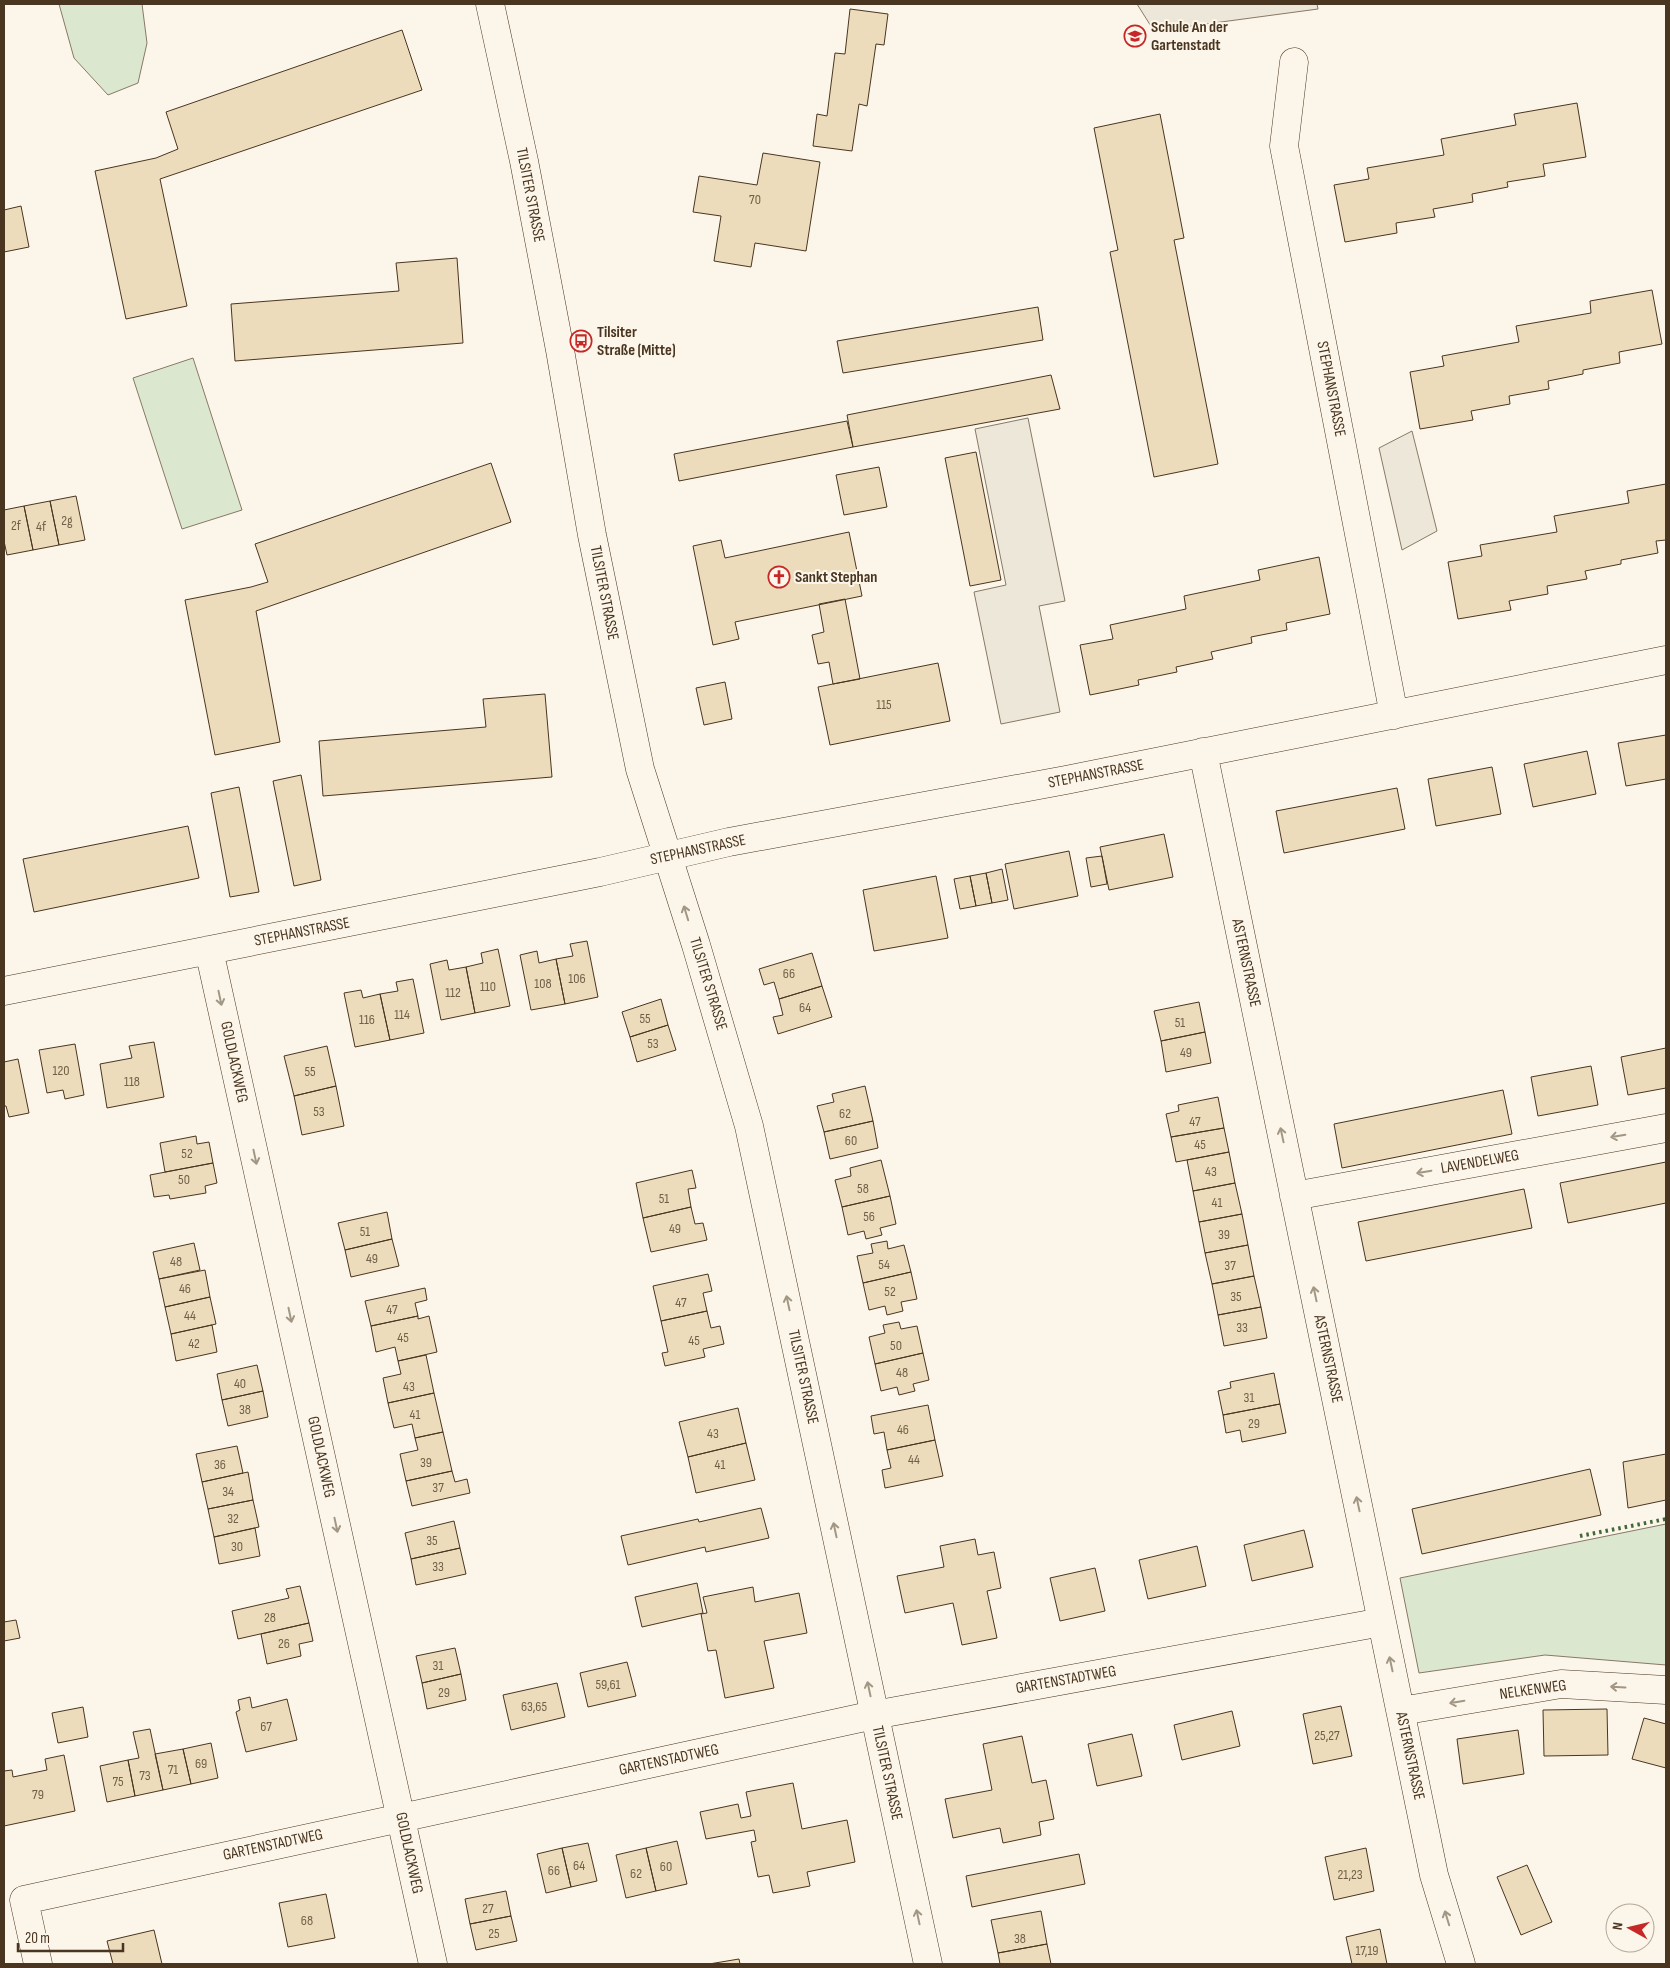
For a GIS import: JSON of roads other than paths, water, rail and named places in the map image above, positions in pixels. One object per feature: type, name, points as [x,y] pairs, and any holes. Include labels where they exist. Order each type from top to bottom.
[{"type":"street","name":"TILSITER STRASSE","points":[[490,4],[526,170],[592,535],[640,769],[750,1126],[928,1964]]},
{"type":"street","name":"STEPHANSTRASSE","points":[[1294,62],[1284,146],[1394,715]]},
{"type":"street","name":"STEPHANSTRASSE","points":[[4,991],[600,872],[729,842],[1056,782],[1666,660]]},
{"type":"street","name":"ASTERNSTRASSE","points":[[1203,752],[1434,1875],[1462,1964]]},
{"type":"street","name":"GOLDLACKWEG","points":[[209,950],[433,1964]]},
{"type":"street","name":"LAVENDELWEG","points":[[1294,1196],[1666,1128]]},
{"type":"street","name":"GARTENSTADTWEG","points":[[38,1964],[24,1900],[874,1715],[1382,1622]]},
{"type":"street","name":"NELKENWEG","points":[[1401,1711],[1561,1684],[1666,1690]]},
{"type":"place","name":"Schule An der Gartenstadt","points":[[1135,36]]},
{"type":"place","name":"Tilsiter Straße (Mitte)","points":[[581,341]]},
{"type":"place","name":"Sankt Stephan","points":[[779,577]]}]
